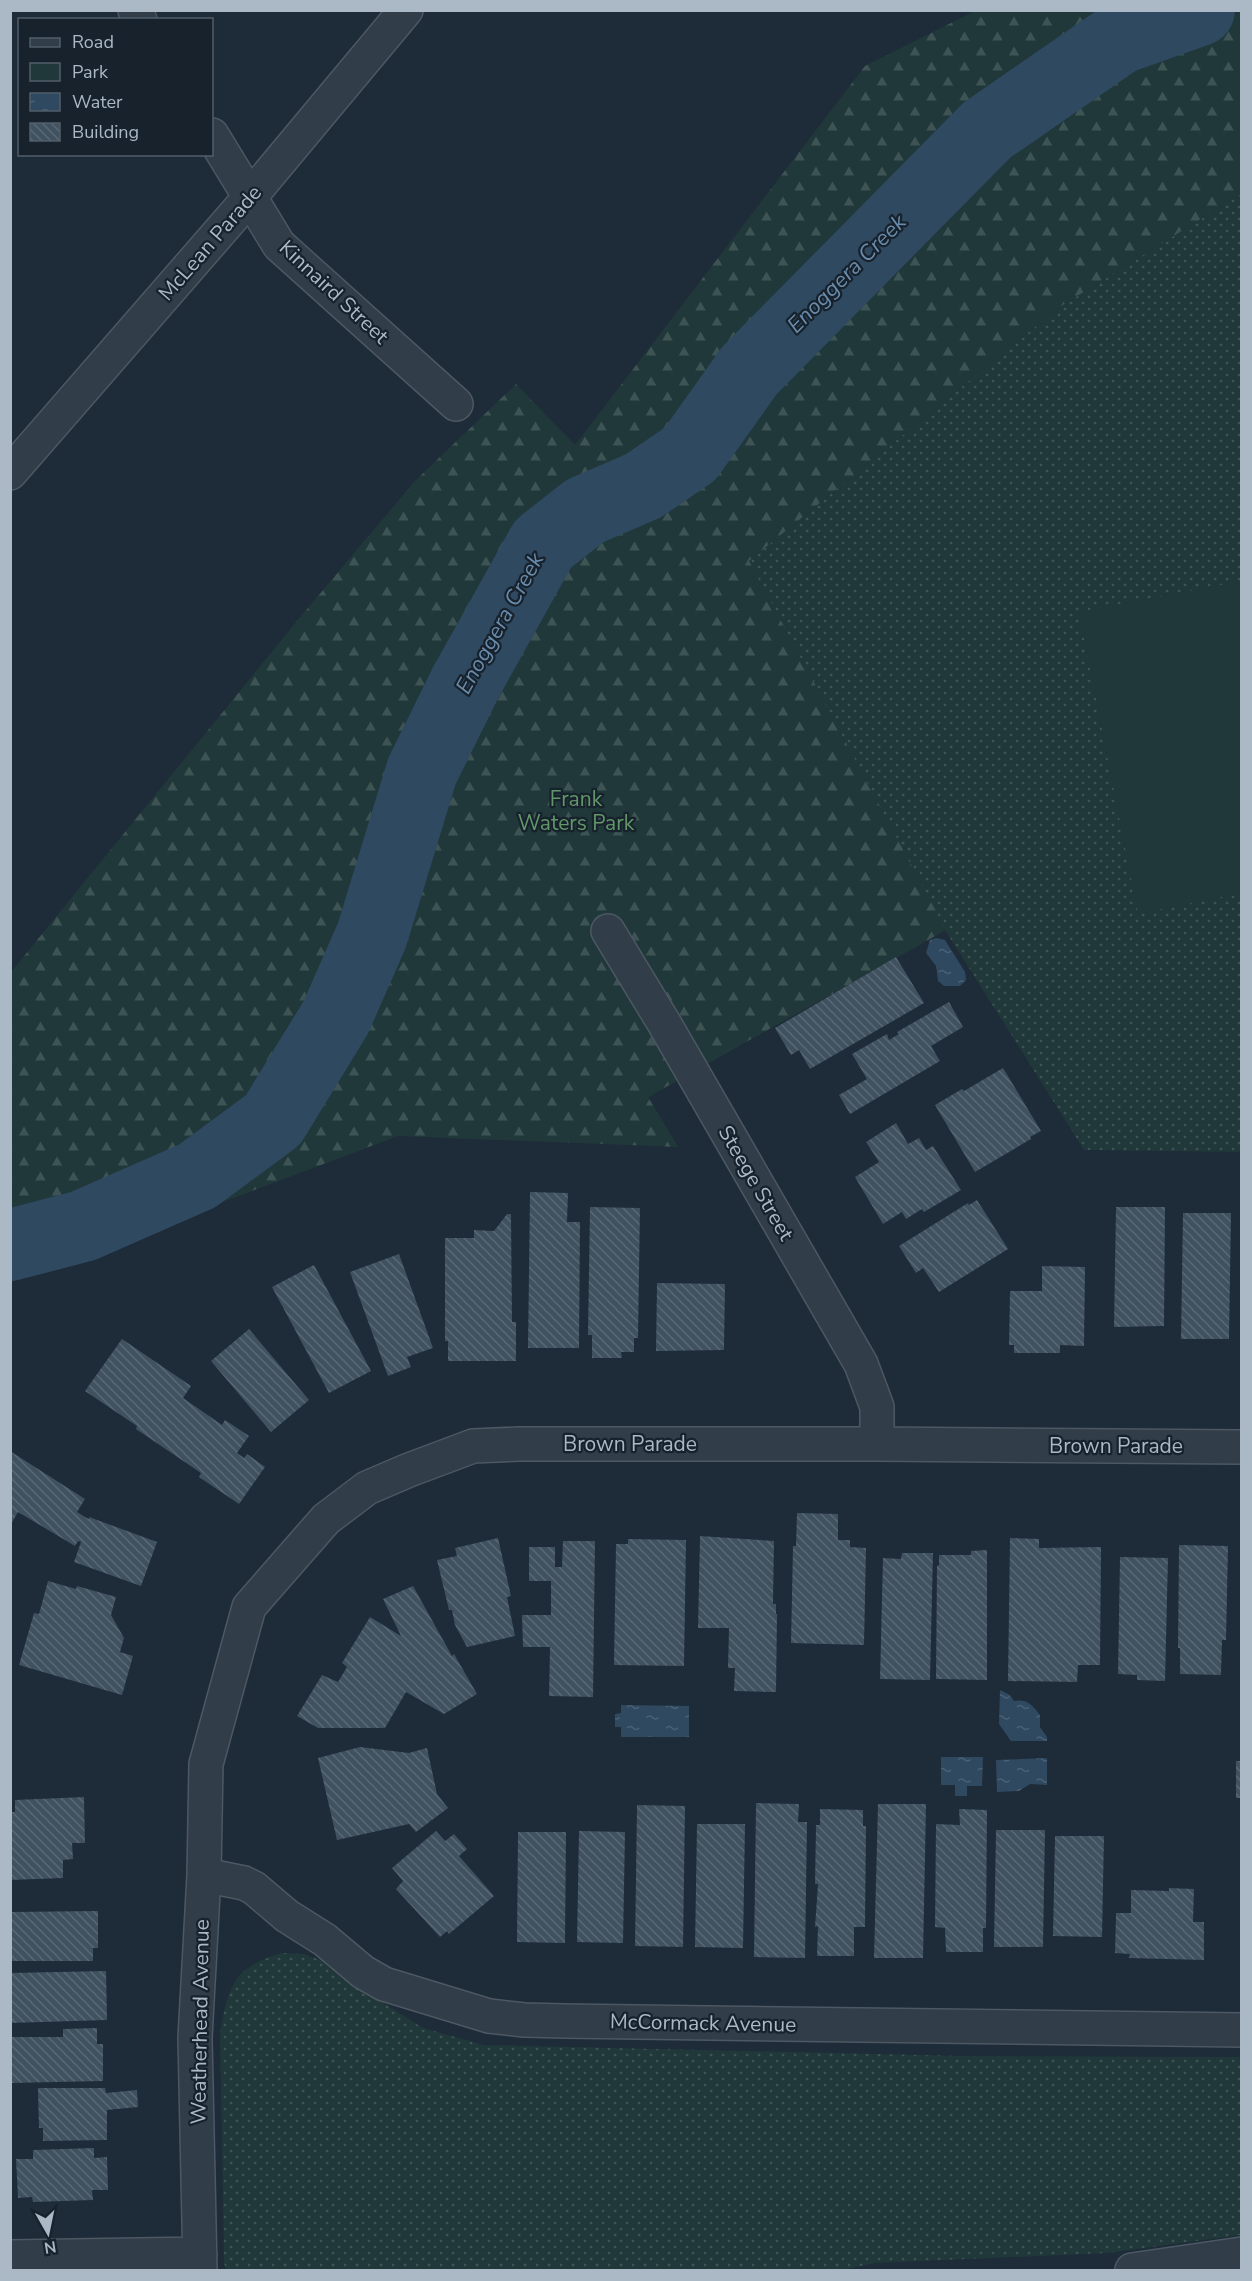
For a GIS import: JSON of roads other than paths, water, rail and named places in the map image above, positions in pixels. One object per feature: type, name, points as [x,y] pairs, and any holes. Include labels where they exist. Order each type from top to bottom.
[{"type":"street","name":"McLean Parade","points":[[10,473],[250,197],[406,10]]},
{"type":"street","name":"Kinnaird Street","points":[[213,137],[279,244],[456,404]]},
{"type":"street","name":"Steege Street","points":[[608,931],[670,1033],[861,1364],[877,1407],[877,1444]]},
{"type":"street","name":"Brown Parade","points":[[206,1774],[208,1754],[249,1607],[326,1519],[367,1488],[472,1446],[877,1444],[1242,1447]]},
{"type":"street","name":"Weatherhead Avenue","points":[[200,2262],[195,2038],[204,1875],[206,1774]]},
{"type":"street","name":"McCormack Avenue","points":[[204,1875],[244,1883],[254,1888],[287,1916],[325,1940],[363,1972],[384,1984],[469,2011],[506,2019],[1242,2030]]},
{"type":"street","points":[[1132,2271],[1242,2254]]},
{"type":"street","points":[[10,2258],[200,2262]]},
{"type":"water","points":[[936,938],[945,940],[965,972],[966,980],[960,986],[944,986],[938,981],[936,966],[926,953],[930,940]]},
{"type":"water","points":[[1000,1690],[1010,1695],[1014,1701],[1026,1702],[1035,1708],[1040,1715],[1040,1727],[1047,1741],[1011,1741],[999,1724]]},
{"type":"water","points":[[621,1705],[689,1706],[689,1737],[621,1737],[621,1727],[615,1727],[615,1714],[621,1713]]},
{"type":"water","points":[[941,1757],[983,1757],[982,1786],[967,1786],[967,1796],[955,1796],[955,1785],[941,1785]]},
{"type":"water","points":[[1047,1758],[1047,1785],[1030,1784],[1019,1791],[997,1792],[996,1760]]},
{"type":"waterway","name":"Enoggera Creek","points":[[10,1245],[83,1226],[197,1176],[273,1120],[336,1017],[372,935],[422,771],[466,682],[543,544],[585,511],[643,486],[690,454],[749,371],[987,130],[1120,38],[1199,10]]},
{"type":"park label","name":"Frank Waters Park","points":[[576,811]]}]
